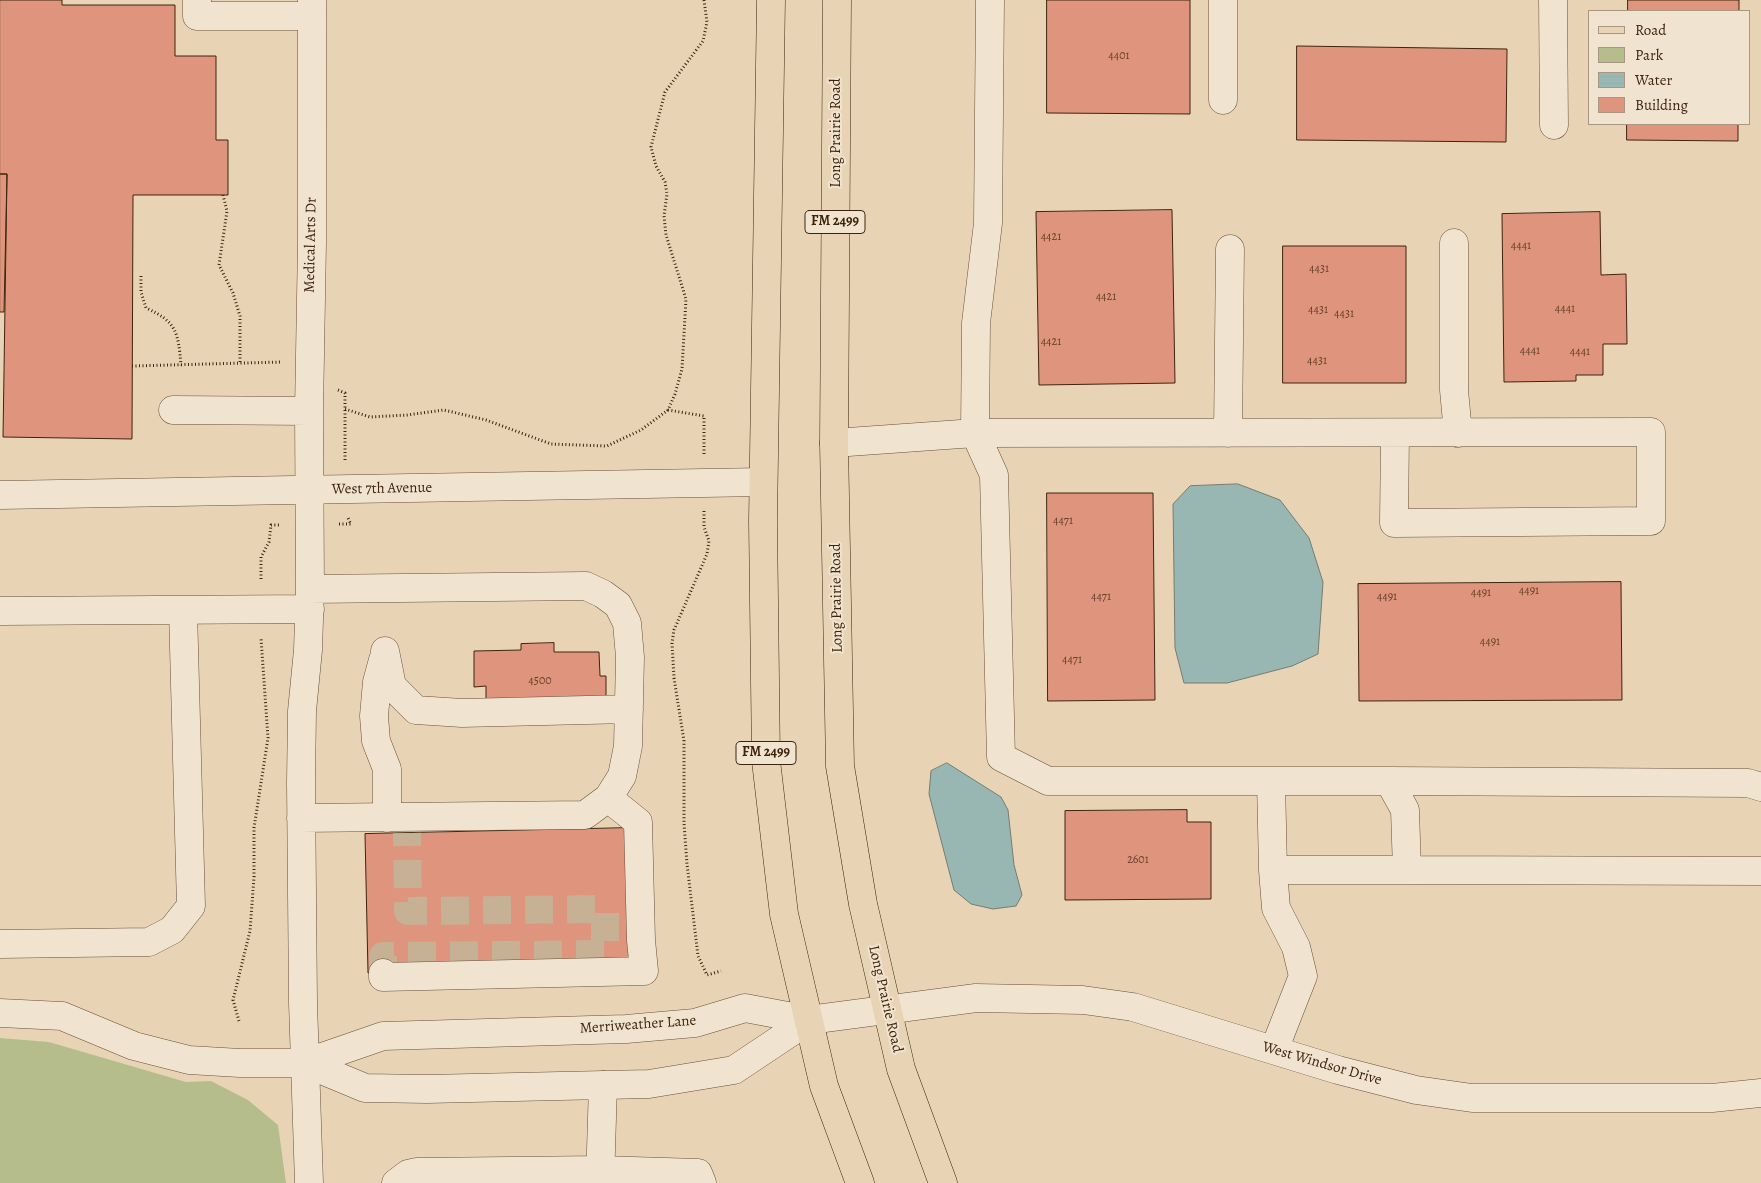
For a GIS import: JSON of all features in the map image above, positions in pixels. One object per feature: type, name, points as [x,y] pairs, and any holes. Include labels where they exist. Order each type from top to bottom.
[{"type":"main road","name":"FM 2499","points":[[770,0],[763,482],[766,761],[784,914],[824,1086],[860,1183]]},
{"type":"main road","name":"Long Prairie Road","points":[[836,0],[834,443],[840,766],[863,904],[901,1069],[943,1183]]},
{"type":"street","points":[[197,0],[197,16],[312,8]]},
{"type":"street","points":[[990,0],[988,223],[976,323],[975,434],[994,476],[1000,757],[1048,782],[1748,783],[1761,787]]},
{"type":"street","points":[[1223,0],[1223,100]]},
{"type":"street","points":[[1554,0],[1554,126]]},
{"type":"street","name":"Medical Arts Dr","points":[[310,1183],[305,1063],[301,818],[302,711],[308,650],[310,599],[309,411],[312,8]]},
{"type":"street","points":[[1454,244],[1454,390],[1458,433]]},
{"type":"street","points":[[1228,433],[1230,248]]},
{"type":"street","points":[[173,410],[309,411]]},
{"type":"street","points":[[834,443],[975,434],[1651,432],[1651,521],[1394,523],[1395,433]]},
{"type":"street","name":"West 7th Avenue","points":[[0,495],[763,482]]},
{"type":"street","points":[[0,611],[260,609],[310,599],[586,586],[603,594],[618,605],[627,623],[630,657],[628,746],[622,776],[608,798],[585,815],[400,823],[301,818]]},
{"type":"street","points":[[0,944],[149,942],[172,930],[191,906],[183,610]]},
{"type":"street","points":[[400,823],[387,769],[376,741],[374,716],[377,682],[385,651],[392,686],[416,710],[462,712],[628,708]]},
{"type":"street","points":[[1389,781],[1405,810],[1407,870]]},
{"type":"street","points":[[1271,782],[1276,908],[1296,947],[1303,976],[1274,1050]]},
{"type":"street","points":[[383,974],[383,977],[644,971],[641,940],[638,822],[608,798]]},
{"type":"street","points":[[1273,870],[1761,872]]},
{"type":"street","name":"West Windsor Drive","points":[[808,1020],[887,1008],[976,998],[1083,1000],[1133,1007],[1338,1070],[1416,1090],[1472,1098],[1712,1098],[1761,1093]]},
{"type":"street","name":"Merriweather Lane","points":[[0,1013],[62,1016],[134,1046],[189,1060],[240,1063],[305,1063],[383,1036],[626,1029],[695,1023],[745,1008],[808,1020]]},
{"type":"street","name":"Merriweather Lane","points":[[305,1063],[365,1088],[427,1090],[649,1084],[734,1070],[808,1020]]},
{"type":"street","points":[[602,1179],[603,1085]]},
{"type":"street","points":[[396,1183],[408,1174],[417,1172],[602,1179],[698,1172],[702,1183]]},
{"type":"path","points":[[223,195],[227,210],[219,265],[233,293],[240,316],[240,363]]},
{"type":"path","points":[[141,276],[141,292],[146,308],[158,313],[172,324],[179,340],[181,364]]},
{"type":"path","points":[[345,409],[370,417],[444,410],[486,420],[551,444],[607,446],[641,430],[668,410]]},
{"type":"path","points":[[240,1020],[234,1000],[250,931],[254,877],[254,828],[268,738],[260,609],[261,556],[269,542],[271,525],[351,524]]},
{"type":"green space","points":[[0,1038],[49,1042],[186,1082],[211,1081],[248,1100],[278,1125],[286,1183],[0,1183]]},
{"type":"water","points":[[1238,484],[1280,500],[1309,538],[1323,582],[1318,654],[1292,666],[1227,683],[1184,683],[1175,648],[1173,504],[1190,486]]},
{"type":"water","points":[[947,763],[1001,797],[1008,810],[1014,865],[1022,895],[1016,906],[993,909],[971,904],[954,890],[929,794],[931,771]]},
{"type":"building","points":[[0,0],[62,0],[62,5],[175,5],[175,56],[216,56],[216,140],[228,140],[228,195],[133,195],[132,439],[3,437],[7,174],[0,174]]},
{"type":"building","points":[[1047,0],[1190,0],[1190,114],[1047,113]]},
{"type":"building","points":[[1628,0],[1739,0],[1739,10],[1628,10]]},
{"type":"building","points":[[1297,46],[1507,49],[1506,142],[1297,140]]},
{"type":"building","points":[[1627,125],[1738,125],[1738,141],[1627,140]]},
{"type":"building","points":[[0,174],[7,174],[4,312],[0,312]]},
{"type":"building","points":[[1172,210],[1175,383],[1039,385],[1036,212]]},
{"type":"building","points":[[1600,212],[1601,275],[1626,274],[1627,344],[1603,344],[1603,375],[1576,375],[1576,381],[1504,382],[1502,214]]},
{"type":"building","points":[[1283,246],[1406,246],[1406,383],[1283,383]]},
{"type":"building","points":[[1047,493],[1153,493],[1155,700],[1048,701]]},
{"type":"building","points":[[1621,582],[1622,700],[1359,701],[1358,584]]},
{"type":"building","points":[[554,643],[554,652],[599,652],[600,676],[606,676],[606,700],[486,703],[486,686],[474,687],[474,651],[521,650],[521,644]]},
{"type":"building","points":[[1187,810],[1187,822],[1211,822],[1211,899],[1065,900],[1065,811]]},
{"type":"building","points":[[629,828],[632,968],[368,973],[365,834]]},
{"type":"tunnel","points":[[383,973],[383,956],[605,954],[605,909],[408,911],[407,833]]}]
